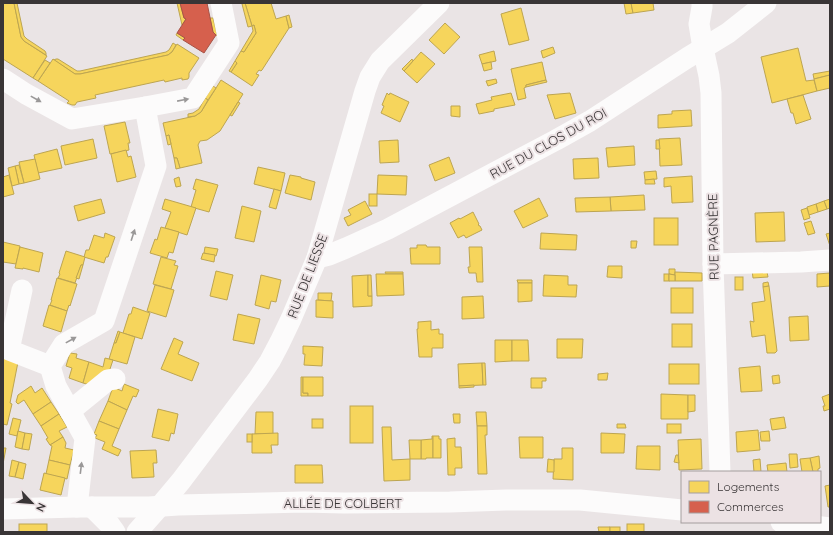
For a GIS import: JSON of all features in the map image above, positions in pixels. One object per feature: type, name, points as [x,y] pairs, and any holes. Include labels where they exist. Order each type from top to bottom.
[{"type":"street","points":[[3,79],[26,94],[72,119],[193,98],[229,43],[221,3]]},
{"type":"street","name":"RUE DE LIESSE","points":[[137,532],[160,506],[258,379],[270,361],[291,319],[317,258],[370,77],[380,61],[439,3]]},
{"type":"street","name":"RUE PAGNÈRE","points":[[702,3],[699,24],[711,93],[713,264],[720,471]]},
{"type":"street","name":"RUE DU CLOS DU ROI","points":[[317,258],[329,255],[388,229],[595,118],[728,33],[766,3]]},
{"type":"street","points":[[115,532],[110,525],[84,507],[85,438],[56,386],[50,366],[64,344],[104,322],[156,166],[145,107]]},
{"type":"street","points":[[713,264],[830,260]]},
{"type":"street","points":[[22,290],[9,350],[50,366]]},
{"type":"street","points":[[70,411],[108,380],[115,379]]},
{"type":"street","name":"ALLÉE DE COLBERT","points":[[3,509],[304,502],[344,504],[506,500],[580,500],[681,510]]},
{"type":"street","points":[[789,523],[830,528]]},
{"type":"building: Logements","points":[[3,3],[14,3],[21,37],[24,41],[47,56],[33,78],[3,59]]},
{"type":"building: Logements","points":[[14,3],[17,3],[24,36],[45,51],[46,55],[24,41],[21,37]]},
{"type":"building: Logements","points":[[177,3],[180,3],[184,18],[186,19],[182,25]]},
{"type":"building: Logements","points":[[245,3],[271,3],[276,19],[286,16],[289,28],[262,70],[259,70],[256,74],[259,75],[252,86],[231,72],[237,63],[235,61],[241,51],[244,52],[256,33],[254,25],[252,26]]},
{"type":"building: Logements","points":[[245,3],[252,26],[248,27],[242,4]]},
{"type":"building: Logements","points":[[624,3],[631,3],[633,13],[626,14]]},
{"type":"building: Logements","points":[[631,3],[653,3],[654,10],[633,13]]},
{"type":"building: Logements","points":[[521,8],[529,40],[509,45],[501,14]]},
{"type":"building: Logements","points":[[289,15],[292,27],[289,28],[286,16]]},
{"type":"building: Logements","points":[[210,18],[213,18],[217,34],[216,36],[213,32]]},
{"type":"building: Logements","points":[[445,23],[460,37],[444,54],[429,40]]},
{"type":"building: Logements","points":[[254,25],[256,33],[244,52],[241,51],[253,31],[252,26]]},
{"type":"building: Logements","points":[[177,33],[185,38],[183,40],[176,35]]},
{"type":"building: Logements","points":[[173,43],[176,45],[172,52],[168,55],[80,74],[75,74],[54,60],[58,59],[77,71],[80,71],[166,52]]},
{"type":"building: Logements","points":[[177,44],[199,58],[189,73],[188,79],[182,80],[182,78],[165,82],[164,80],[95,95],[96,98],[77,102],[75,105],[67,103],[69,101],[38,81],[53,59],[75,74],[80,74],[168,55]]},
{"type":"building: Logements","points":[[553,47],[555,53],[543,58],[541,51]]},
{"type":"building: Logements","points":[[798,48],[806,81],[814,80],[817,91],[772,103],[761,57]]},
{"type":"building: Logements","points":[[494,51],[496,61],[482,64],[479,55]]},
{"type":"building: Logements","points":[[421,52],[435,64],[417,83],[404,71]]},
{"type":"building: Logements","points":[[412,59],[413,61],[404,71],[402,69]]},
{"type":"building: Logements","points":[[45,60],[50,63],[38,81],[33,78]]},
{"type":"building: Logements","points":[[235,61],[237,63],[231,72],[229,71]]},
{"type":"building: Logements","points":[[491,62],[492,69],[484,71],[482,64]]},
{"type":"building: Logements","points":[[542,62],[546,80],[526,85],[524,88],[526,98],[518,100],[511,69]]},
{"type":"building: Logements","points":[[830,71],[830,75],[814,79],[813,74]]},
{"type":"building: Logements","points":[[830,75],[830,88],[817,91],[814,79]]},
{"type":"building: Logements","points":[[496,79],[497,83],[488,86],[486,81]]},
{"type":"building: Logements","points":[[221,80],[243,94],[220,131],[207,140],[200,141],[198,145],[202,163],[180,168],[177,158],[174,158],[169,135],[166,136],[163,123],[195,116],[201,112]]},
{"type":"building: Logements","points":[[546,80],[547,82],[526,87],[526,85]]},
{"type":"building: Logements","points":[[213,86],[216,88],[208,100],[205,98]]},
{"type":"building: Logements","points":[[387,93],[409,102],[400,122],[381,113],[384,106],[382,105]]},
{"type":"building: Logements","points":[[511,93],[515,105],[494,109],[494,111],[479,114],[476,104],[492,100],[491,97]]},
{"type":"building: Logements","points":[[570,93],[576,113],[555,119],[547,95]]},
{"type":"building: Logements","points":[[803,95],[811,119],[796,124],[787,99]]},
{"type":"building: Logements","points":[[205,98],[208,100],[201,112],[195,116],[188,117],[188,114],[199,109]]},
{"type":"building: Logements","points":[[238,102],[240,103],[232,116],[230,115]]},
{"type":"building: Logements","points":[[451,106],[460,106],[460,117],[451,116]]},
{"type":"building: Logements","points":[[691,110],[692,126],[658,128],[658,115],[672,114],[672,111]]},
{"type":"building: Logements","points":[[125,122],[130,143],[128,143],[129,150],[110,154],[104,126]]},
{"type":"building: Logements","points":[[169,135],[171,144],[168,145],[166,136]]},
{"type":"building: Logements","points":[[680,138],[682,165],[660,166],[659,139]]},
{"type":"building: Logements","points":[[93,139],[97,158],[65,165],[61,146]]},
{"type":"building: Logements","points":[[398,140],[399,162],[380,163],[379,141]]},
{"type":"building: Logements","points":[[656,140],[659,140],[660,149],[656,149]]},
{"type":"building: Logements","points":[[634,146],[635,165],[608,167],[606,148]]},
{"type":"building: Logements","points":[[57,149],[62,168],[38,173],[34,155]]},
{"type":"building: Logements","points":[[126,150],[128,157],[131,156],[136,177],[117,182],[111,154]]},
{"type":"building: Logements","points":[[449,157],[455,173],[435,181],[429,165]]},
{"type":"building: Logements","points":[[174,158],[177,158],[180,168],[176,169]]},
{"type":"building: Logements","points":[[598,158],[599,178],[574,179],[573,159]]},
{"type":"building: Logements","points":[[35,159],[40,179],[24,183],[19,162]]},
{"type":"building: Logements","points":[[19,165],[24,183],[19,184],[15,166]]},
{"type":"building: Logements","points":[[15,166],[19,184],[12,186],[8,168]]},
{"type":"building: Logements","points":[[258,167],[285,173],[281,191],[254,184]]},
{"type":"building: Logements","points":[[656,171],[657,179],[645,180],[644,172]]},
{"type":"building: Logements","points":[[9,175],[14,194],[3,197],[3,177]]},
{"type":"building: Logements","points":[[290,175],[315,182],[311,200],[285,193]]},
{"type":"building: Logements","points":[[378,175],[407,176],[406,195],[377,194]]},
{"type":"building: Logements","points":[[692,176],[693,202],[672,203],[671,186],[664,187],[664,178]]},
{"type":"building: Logements","points":[[179,177],[181,186],[176,187],[174,179]]},
{"type":"building: Logements","points":[[196,179],[218,185],[209,212],[191,207],[196,190],[193,189]]},
{"type":"building: Logements","points":[[654,179],[655,184],[645,184],[645,180]]},
{"type":"building: Logements","points":[[274,189],[281,191],[276,209],[269,207]]},
{"type":"building: Logements","points":[[369,194],[377,194],[377,206],[369,206]]},
{"type":"building: Logements","points":[[644,195],[645,210],[611,211],[610,197]]},
{"type":"building: Logements","points":[[610,197],[611,211],[576,212],[575,198]]},
{"type":"building: Logements","points":[[539,198],[548,216],[523,228],[514,211]]},
{"type":"building: Logements","points":[[101,199],[105,213],[78,221],[74,206]]},
{"type":"building: Logements","points":[[165,199],[196,208],[187,235],[165,228],[171,212],[162,209]]},
{"type":"building: Logements","points":[[830,199],[830,208],[827,209],[824,201]]},
{"type":"building: Logements","points":[[365,201],[372,214],[348,226],[344,218],[351,215],[348,210]]},
{"type":"building: Logements","points":[[824,201],[827,209],[818,212],[816,204]]},
{"type":"building: Logements","points":[[816,204],[818,212],[809,215],[807,207]]},
{"type":"building: Logements","points":[[242,206],[261,211],[254,242],[235,238]]},
{"type":"building: Logements","points":[[807,208],[810,218],[804,220],[801,210]]},
{"type":"building: Logements","points":[[473,212],[479,224],[478,225],[482,230],[466,238],[464,235],[458,238],[450,223]]},
{"type":"building: Logements","points":[[784,212],[785,241],[756,242],[755,213]]},
{"type":"building: Logements","points":[[654,218],[678,218],[678,245],[654,245]]},
{"type":"building: Logements","points":[[811,221],[815,233],[808,235],[804,223]]},
{"type":"building: Logements","points":[[161,227],[179,232],[173,253],[169,252],[167,258],[150,253],[155,239],[157,240]]},
{"type":"building: Logements","points":[[105,233],[115,237],[108,257],[106,257],[104,263],[84,257],[86,250],[89,250],[94,235],[104,238]]},
{"type":"building: Logements","points":[[541,233],[577,235],[576,250],[540,249]]},
{"type":"building: Logements","points":[[830,233],[830,246],[826,234]]},
{"type":"building: Logements","points":[[631,241],[637,241],[636,248],[631,248]]},
{"type":"building: Logements","points":[[3,242],[20,246],[16,264],[3,262]]},
{"type":"building: Logements","points":[[417,245],[440,247],[440,264],[411,264],[410,248],[417,248]]},
{"type":"building: Logements","points":[[20,247],[43,253],[39,272],[23,268],[15,268]]},
{"type":"building: Logements","points":[[205,247],[218,249],[216,256],[204,253]]},
{"type":"building: Logements","points":[[469,247],[482,247],[483,282],[477,282],[476,273],[469,273]]},
{"type":"building: Logements","points":[[66,251],[85,257],[75,283],[58,278]]},
{"type":"building: Logements","points":[[203,253],[215,255],[214,262],[201,259]]},
{"type":"building: Logements","points":[[161,257],[176,261],[174,265],[178,266],[171,289],[153,284]]},
{"type":"building: Logements","points":[[81,265],[83,265],[79,279],[76,278]]},
{"type":"building: Logements","points":[[608,266],[622,266],[622,278],[607,277]]},
{"type":"building: Logements","points":[[669,269],[675,269],[675,275],[669,274]]},
{"type":"building: Logements","points":[[752,270],[767,272],[768,277],[753,278]]},
{"type":"building: Logements","points":[[216,271],[233,275],[227,300],[210,296]]},
{"type":"building: Logements","points":[[385,272],[403,272],[403,274],[386,274]]},
{"type":"building: Logements","points":[[675,272],[702,273],[702,281],[675,281]]},
{"type":"building: Logements","points":[[830,273],[830,286],[817,287],[817,274]]},
{"type":"building: Logements","points":[[376,274],[403,274],[404,295],[377,296]]},
{"type":"building: Logements","points":[[664,274],[669,274],[669,281],[664,281]]},
{"type":"building: Logements","points":[[669,274],[675,275],[675,281],[669,281]]},
{"type":"building: Logements","points":[[261,275],[281,280],[276,302],[271,301],[269,309],[255,305]]},
{"type":"building: Logements","points":[[368,275],[368,296],[372,296],[372,306],[353,307],[352,276]]},
{"type":"building: Logements","points":[[368,275],[371,275],[372,296],[368,296]]},
{"type":"building: Logements","points":[[544,275],[568,276],[568,285],[577,285],[576,297],[543,296]]},
{"type":"building: Logements","points":[[735,277],[743,277],[743,290],[735,290]]},
{"type":"building: Logements","points":[[57,278],[77,284],[67,311],[50,305]]},
{"type":"building: Logements","points":[[517,280],[532,280],[532,283],[518,283]]},
{"type":"building: Logements","points":[[768,282],[769,286],[763,287],[763,283]]},
{"type":"building: Logements","points":[[518,283],[532,283],[532,301],[518,302]]},
{"type":"building: Logements","points":[[155,285],[174,290],[166,317],[147,311]]},
{"type":"building: Logements","points":[[769,286],[777,351],[775,353],[767,353],[765,335],[752,337],[750,321],[754,322],[752,303],[765,301],[763,287]]},
{"type":"building: Logements","points":[[671,288],[693,288],[693,313],[671,313]]},
{"type":"building: Logements","points":[[318,293],[332,293],[331,301],[318,300]]},
{"type":"building: Logements","points":[[483,296],[484,318],[462,319],[462,297]]},
{"type":"building: Logements","points":[[316,300],[333,301],[333,318],[316,317]]},
{"type":"building: Logements","points":[[49,305],[67,311],[61,332],[43,326]]},
{"type":"building: Logements","points":[[133,307],[150,313],[142,339],[123,333],[129,314],[131,314]]},
{"type":"building: Logements","points":[[238,314],[260,319],[254,344],[233,340]]},
{"type":"building: Logements","points":[[808,316],[809,340],[790,341],[789,317]]},
{"type":"building: Logements","points":[[431,321],[431,330],[439,329],[439,334],[443,334],[443,348],[432,348],[432,357],[419,357],[418,322]]},
{"type":"building: Logements","points":[[672,324],[692,324],[692,347],[672,347]]},
{"type":"building: Logements","points":[[118,331],[120,332],[116,343],[114,343]]},
{"type":"building: Logements","points":[[120,332],[135,337],[127,364],[109,359],[114,343],[116,343]]},
{"type":"building: Logements","points":[[174,338],[183,342],[178,354],[199,363],[192,381],[161,369]]},
{"type":"building: Logements","points":[[557,339],[583,339],[582,358],[557,358]]},
{"type":"building: Logements","points":[[495,340],[512,340],[512,361],[495,362]]},
{"type":"building: Logements","points":[[512,340],[528,340],[529,361],[512,361]]},
{"type":"building: Logements","points":[[303,346],[323,347],[322,366],[304,365],[305,354],[303,354]]},
{"type":"building: Logements","points":[[70,353],[77,354],[76,358],[89,362],[83,383],[69,378],[72,368],[66,366]]},
{"type":"building: Logements","points":[[3,358],[18,362],[10,403],[12,404],[7,425],[3,424]]},
{"type":"building: Logements","points":[[105,358],[113,360],[108,375],[97,387],[83,383],[89,362],[103,367]]},
{"type":"building: Logements","points":[[482,363],[483,385],[459,386],[458,364]]},
{"type":"building: Logements","points":[[482,363],[485,363],[486,385],[483,385]]},
{"type":"building: Logements","points":[[669,364],[699,364],[699,384],[669,384]]},
{"type":"building: Logements","points":[[760,366],[762,391],[741,392],[739,368]]},
{"type":"building: Logements","points":[[608,373],[607,380],[598,380],[598,374]]},
{"type":"building: Logements","points":[[779,375],[780,383],[773,384],[772,376]]},
{"type":"building: Logements","points":[[301,377],[303,377],[303,393],[308,393],[308,396],[301,396]]},
{"type":"building: Logements","points":[[303,377],[323,377],[323,396],[308,396],[308,393],[303,393]]},
{"type":"building: Logements","points":[[531,378],[546,378],[546,381],[542,381],[542,388],[531,388]]},
{"type":"building: Logements","points":[[124,384],[139,390],[136,397],[133,396],[127,410],[108,401],[113,387],[122,391]]},
{"type":"building: Logements","points":[[474,385],[474,387],[459,388],[459,386]]},
{"type":"building: Logements","points":[[31,386],[35,393],[42,388],[51,402],[33,414],[24,400],[18,404],[16,402],[18,395]]},
{"type":"building: Logements","points":[[661,394],[688,395],[688,419],[661,419]]},
{"type":"building: Logements","points":[[830,394],[830,409],[824,411],[823,406],[825,406],[822,397]]},
{"type":"building: Logements","points":[[688,395],[695,395],[695,411],[688,412]]},
{"type":"building: Logements","points":[[108,401],[127,410],[119,429],[99,421]]},
{"type":"building: Logements","points":[[51,402],[59,414],[41,426],[33,414]]},
{"type":"building: Logements","points":[[350,406],[373,406],[373,443],[350,443]]},
{"type":"building: Logements","points":[[158,409],[178,414],[174,434],[171,433],[169,441],[152,437]]},
{"type":"building: Logements","points":[[256,412],[273,412],[273,434],[255,434]]},
{"type":"building: Logements","points":[[476,412],[486,412],[487,426],[477,426]]},
{"type":"building: Logements","points":[[59,414],[67,427],[59,431],[63,437],[50,445],[41,426]]},
{"type":"building: Logements","points":[[453,414],[460,414],[460,423],[454,423]]},
{"type":"building: Logements","points":[[784,417],[786,428],[772,430],[770,419]]},
{"type":"building: Logements","points":[[13,418],[21,420],[17,436],[9,434]]},
{"type":"building: Logements","points":[[312,419],[323,419],[323,428],[312,428]]},
{"type":"building: Logements","points":[[99,421],[119,429],[112,446],[121,450],[118,456],[102,449],[105,442],[95,438],[97,435],[94,434]]},
{"type":"building: Logements","points":[[617,424],[625,424],[626,428],[617,428]]},
{"type":"building: Logements","points":[[667,424],[681,424],[681,433],[667,433]]},
{"type":"building: Logements","points":[[477,426],[487,426],[487,435],[485,435],[487,474],[478,474]]},
{"type":"building: Logements","points":[[382,427],[391,427],[392,460],[410,459],[410,480],[384,481]]},
{"type":"building: Logements","points":[[758,430],[760,450],[737,452],[736,432]]},
{"type":"building: Logements","points":[[18,431],[25,433],[22,449],[15,447]]},
{"type":"building: Logements","points":[[769,431],[770,441],[761,441],[760,432]]},
{"type":"building: Logements","points":[[25,433],[32,434],[29,450],[22,449]]},
{"type":"building: Logements","points":[[278,433],[278,445],[271,445],[272,453],[252,453],[252,434]]},
{"type":"building: Logements","points":[[601,433],[625,434],[624,453],[601,453]]},
{"type":"building: Logements","points":[[247,434],[252,434],[252,442],[247,442]]},
{"type":"building: Logements","points":[[432,436],[433,458],[421,459],[421,440],[432,439]]},
{"type":"building: Logements","points":[[433,436],[439,436],[439,439],[441,439],[441,458],[433,458]]},
{"type":"building: Logements","points":[[63,437],[66,443],[65,448],[74,450],[70,465],[49,460],[52,446],[50,445]]},
{"type":"building: Logements","points":[[519,437],[543,437],[543,458],[520,458]]},
{"type":"building: Logements","points":[[455,438],[455,447],[461,447],[462,468],[455,468],[455,475],[448,475],[447,439]]},
{"type":"building: Logements","points":[[701,439],[702,469],[679,470],[678,440]]},
{"type":"building: Logements","points":[[409,440],[421,440],[421,459],[410,459]]},
{"type":"building: Logements","points":[[637,446],[660,446],[660,470],[636,469]]},
{"type":"building: Logements","points":[[3,448],[6,448],[3,464]]},
{"type":"building: Logements","points":[[562,448],[573,448],[573,480],[553,479],[554,459],[562,459]]},
{"type":"building: Logements","points":[[156,450],[157,463],[153,463],[154,477],[132,478],[130,451]]},
{"type":"building: Logements","points":[[789,454],[797,454],[798,467],[790,468]]},
{"type":"building: Logements","points":[[676,455],[678,455],[679,463],[674,462]]},
{"type":"building: Logements","points":[[819,456],[820,468],[818,471],[813,471],[810,458]]},
{"type":"building: Logements","points":[[810,458],[813,471],[802,471],[800,459]]},
{"type":"building: Logements","points":[[548,459],[554,460],[554,472],[547,472]]},
{"type":"building: Logements","points":[[760,459],[761,471],[754,471],[753,460]]},
{"type":"building: Logements","points":[[12,460],[19,462],[15,477],[9,476]]},
{"type":"building: Logements","points":[[49,460],[70,465],[67,479],[46,474]]},
{"type":"building: Logements","points":[[19,462],[26,464],[23,479],[15,477]]},
{"type":"building: Logements","points":[[786,463],[787,471],[768,471],[767,465]]},
{"type":"building: Logements","points":[[295,465],[322,465],[323,483],[295,483]]},
{"type":"building: Logements","points":[[44,473],[65,478],[61,495],[40,490]]},
{"type":"building: Logements","points":[[830,485],[830,507],[828,507],[825,486]]},
{"type":"building: Logements","points":[[19,524],[47,524],[47,532],[19,532]]},
{"type":"building: Logements","points":[[627,524],[644,524],[644,532],[627,532]]},
{"type":"building: Logements","points":[[598,527],[610,527],[610,532],[599,532]]},
{"type":"building: Logements","points":[[610,527],[620,527],[620,532],[610,532]]},
{"type":"building: Commerces","points":[[180,3],[207,3],[213,32],[216,35],[204,53],[183,40],[185,38],[177,33],[186,19],[184,18]]}]
